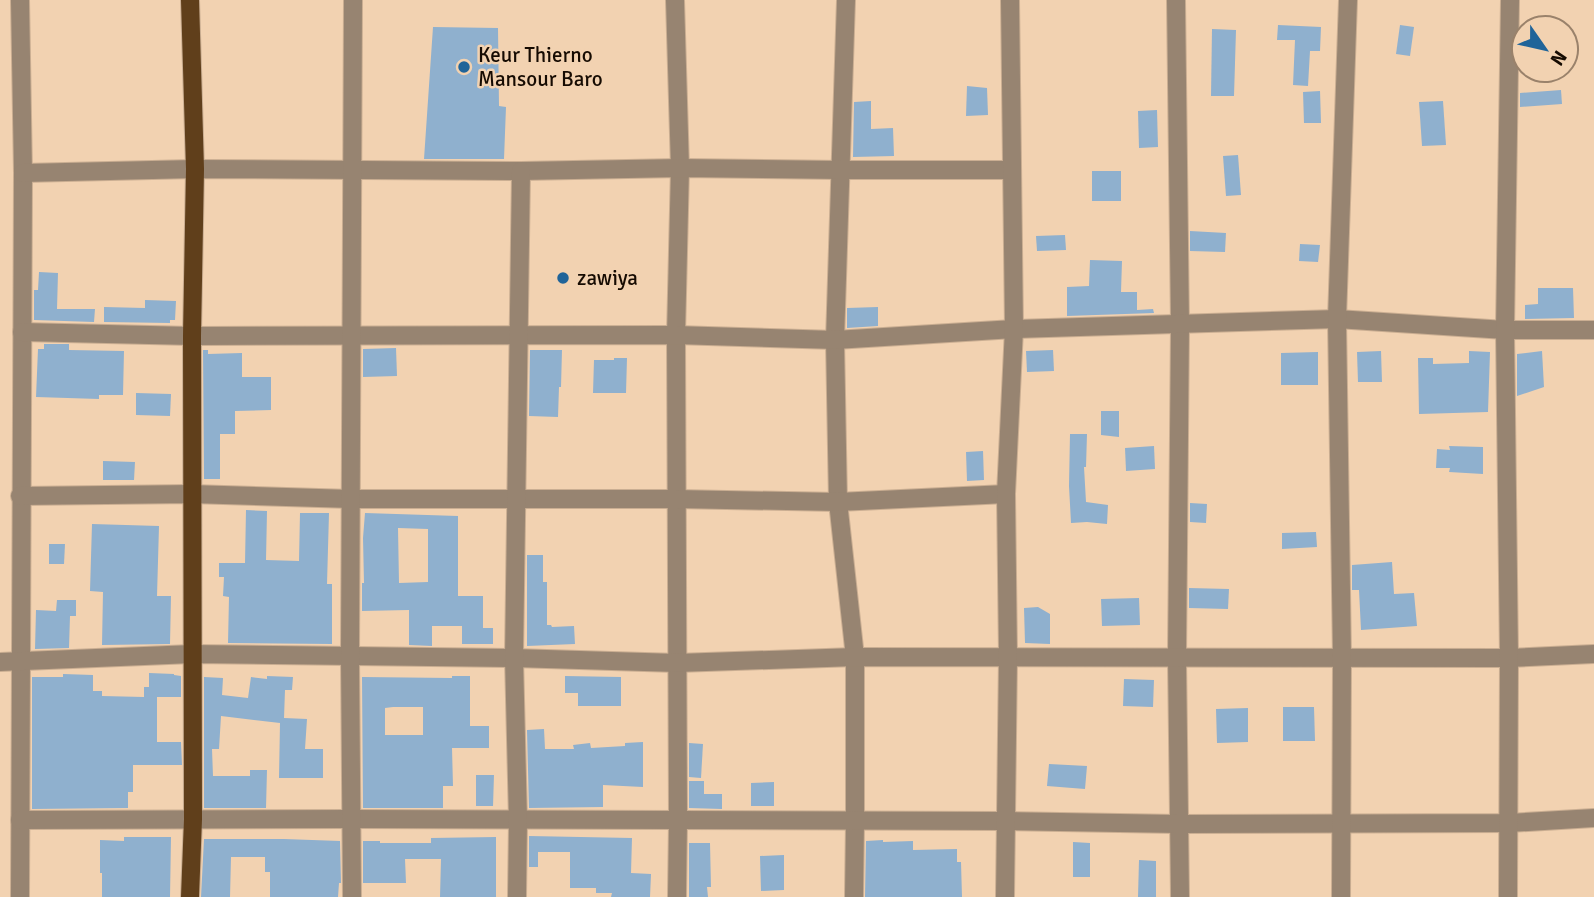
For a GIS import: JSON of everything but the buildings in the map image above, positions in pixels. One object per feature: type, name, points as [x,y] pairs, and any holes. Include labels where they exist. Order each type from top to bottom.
[{"type":"main road","points":[[190,0],[195,169],[190,897]]},
{"type":"street","points":[[20,0],[23,173],[20,897]]},
{"type":"street","points":[[352,897],[350,657],[354,0]]},
{"type":"street","points":[[675,0],[680,168],[676,335],[677,897]]},
{"type":"street","points":[[846,0],[835,340],[838,502],[855,657],[854,897]]},
{"type":"street","points":[[1005,897],[1009,656],[1006,494],[1014,329],[1010,0]]},
{"type":"street","points":[[1176,0],[1180,325],[1177,658],[1180,897]]},
{"type":"street","points":[[1341,897],[1342,658],[1337,319],[1348,0]]},
{"type":"street","points":[[1508,897],[1509,658],[1505,330],[1510,0]]},
{"type":"street","points":[[23,173],[195,169],[1011,170]]},
{"type":"street","points":[[517,897],[518,820],[513,658],[521,170]]},
{"type":"street","points":[[22,332],[192,336],[676,335],[835,340],[1014,329],[1337,319],[1505,330],[1594,330]]},
{"type":"street","points":[[20,496],[191,494],[351,499],[838,502],[1006,494]]},
{"type":"street","points":[[0,662],[192,654],[677,663],[855,657],[1509,658],[1594,654]]},
{"type":"street","points":[[20,820],[1005,821],[1178,824],[1509,823],[1594,818]]},
{"type":"place","name":"Keur Thierno Mansour Baro","points":[[464,67]]},
{"type":"place","name":"zawiya","points":[[563,278]]}]
